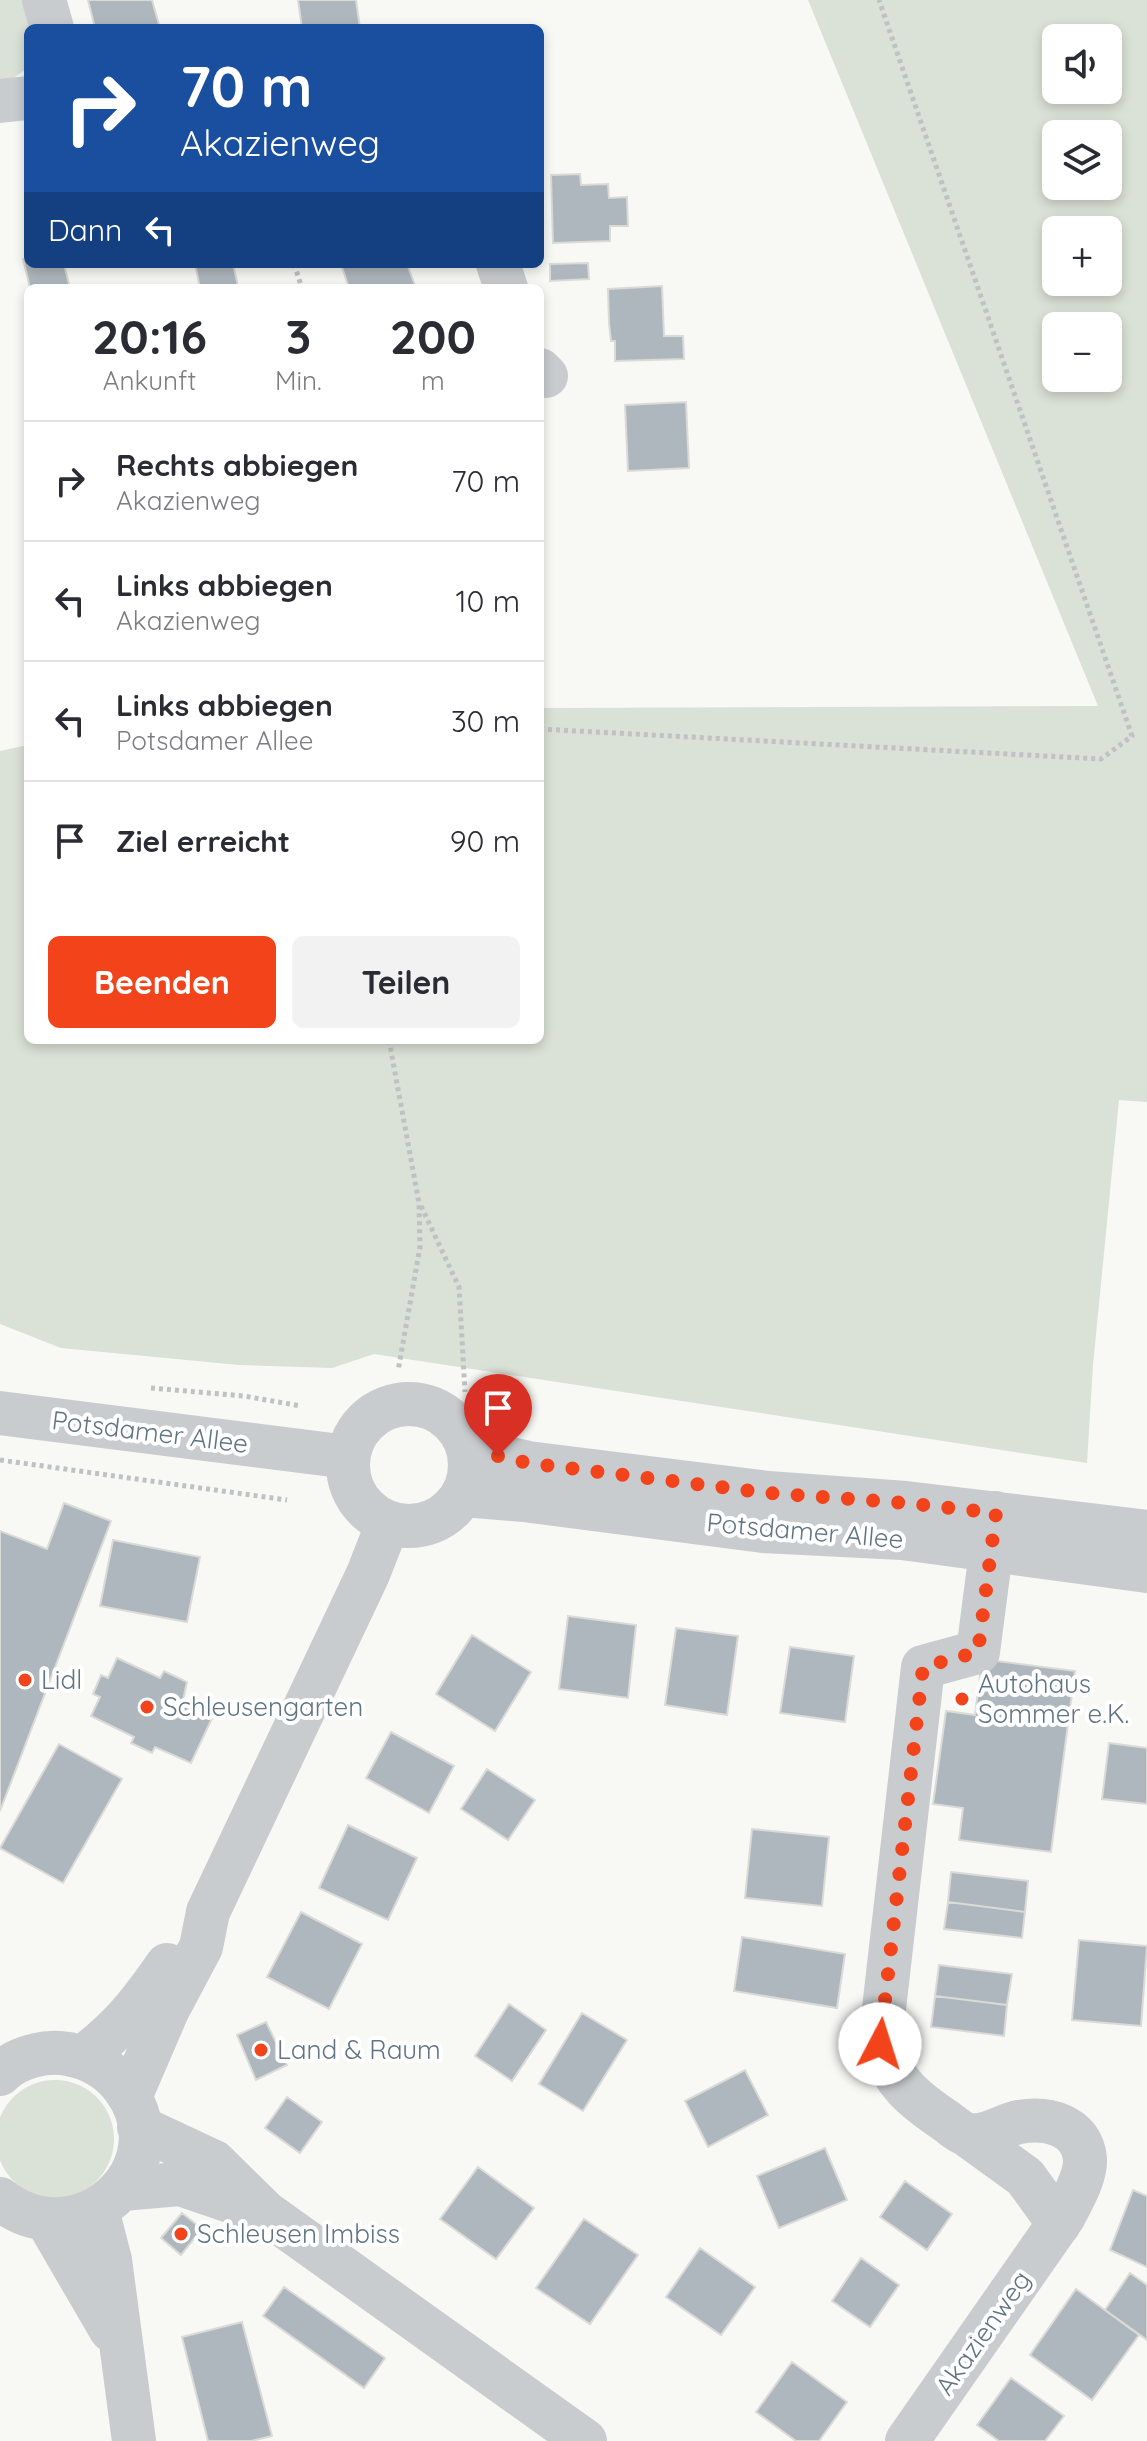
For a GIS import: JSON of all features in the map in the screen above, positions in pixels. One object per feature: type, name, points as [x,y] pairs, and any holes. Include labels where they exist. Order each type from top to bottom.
[{"type":"street","points":[[44,0],[51,24]]},
{"type":"street","points":[[0,101],[24,98]]},
{"type":"street","points":[[405,1403],[426,1405],[445,1414],[459,1429],[469,1449],[469,1480],[463,1495],[439,1519],[422,1525],[405,1527],[388,1523],[370,1513],[356,1497],[349,1478],[348,1457],[353,1437],[366,1420],[384,1408],[405,1403]]},
{"type":"street","name":"Potsdamer Allee","points":[[0,1413],[348,1457]]},
{"type":"street","name":"Potsdamer Allee","points":[[469,1449],[528,1463],[768,1493],[906,1503],[993,1531],[1147,1571]]},
{"type":"street","name":"Potsdamer Allee","points":[[463,1495],[763,1531],[902,1538],[993,1531],[1147,1532]]},
{"type":"street","points":[[135,2112],[167,2011],[201,1947],[208,1912],[368,1574],[388,1523]]},
{"type":"street","points":[[993,1531],[978,1652],[923,1667],[880,2044],[901,2086],[926,2108],[1025,2177],[1059,2224]]},
{"type":"street","points":[[83,2057],[138,2008],[208,1912]]},
{"type":"street","points":[[10,2055],[56,2052],[83,2057],[102,2066],[118,2080],[135,2112],[139,2149],[133,2170],[109,2199],[110,2260],[134,2441]]},
{"type":"street","points":[[135,2112],[214,2162],[266,2213],[585,2441]]},
{"type":"street","name":"Akazienweg","points":[[907,2441],[1059,2224],[1076,2190],[1085,2160],[1078,2138],[1055,2121],[1018,2122],[991,2133],[967,2135]]},
{"type":"street","points":[[1,2200],[23,2214],[47,2220],[73,2219],[109,2199],[180,2184],[266,2213]]},
{"type":"street","points":[[47,2220],[122,2350]]},
{"type":"path","points":[[544,729],[1101,759],[1132,736],[879,0]]},
{"type":"path","points":[[390,1044],[419,1203],[420,1247],[398,1371]]},
{"type":"path","points":[[419,1203],[459,1287],[465,1392]]},
{"type":"path","points":[[149,1388],[244,1396],[301,1406]]},
{"type":"path","points":[[0,1460],[287,1500]]},
{"type":"shaded area","points":[[0,0],[24,0],[32,24],[24,24],[24,71],[0,87]]},
{"type":"shaded area","points":[[808,0],[1147,0],[1147,1102],[1119,1100],[1093,1365],[1087,1463],[374,1354],[332,1368],[239,1365],[61,1348],[0,1324],[0,751],[24,746],[24,1044],[544,1044],[544,708],[1098,706]]},
{"type":"shaded area","points":[[44,2081],[66,2081],[88,2090],[104,2106],[113,2128],[113,2150],[104,2172],[88,2188],[66,2197],[44,2197],[22,2188],[6,2172],[-1,2156],[-1,2122],[6,2106],[22,2090]]},
{"type":"building","points":[[88,0],[152,0],[159,24],[94,24]]},
{"type":"building","points":[[298,0],[356,0],[359,24],[301,24]]},
{"type":"building","points":[[580,174],[581,185],[608,184],[609,198],[627,197],[628,226],[610,226],[610,241],[553,243],[551,175]]},
{"type":"building","points":[[588,263],[589,279],[550,281],[550,264]]},
{"type":"building","points":[[25,268],[65,268],[69,284],[29,284]]},
{"type":"building","points":[[196,268],[234,268],[238,284],[199,284]]},
{"type":"building","points":[[342,268],[408,268],[414,284],[348,284]]},
{"type":"building","points":[[662,286],[664,336],[683,336],[684,359],[615,361],[608,289]]},
{"type":"building","points":[[686,402],[689,468],[628,471],[625,405]]},
{"type":"building","name":"Lidl","points":[[64,1503],[111,1521],[0,1811],[0,1531],[47,1549]]},
{"type":"building","points":[[113,1540],[200,1557],[187,1622],[100,1606]]},
{"type":"building","points":[[568,1616],[636,1625],[628,1698],[559,1689]]},
{"type":"building","points":[[676,1628],[738,1636],[727,1715],[665,1705]]},
{"type":"building","points":[[472,1635],[531,1672],[495,1731],[436,1694]]},
{"type":"building","points":[[790,1647],[854,1656],[845,1722],[780,1713]]},
{"type":"building","name":"Schleusengarten","points":[[117,1658],[160,1678],[164,1671],[187,1682],[183,1700],[214,1714],[191,1763],[155,1747],[152,1753],[131,1743],[134,1737],[91,1716],[100,1697],[93,1694],[101,1675],[108,1678]]},
{"type":"building","points":[[982,1659],[1075,1671],[1051,1852],[959,1840],[963,1808],[933,1804],[946,1711],[975,1715]]},
{"type":"building","points":[[391,1732],[454,1766],[429,1813],[366,1778]]},
{"type":"building","points":[[1109,1743],[1147,1748],[1147,1804],[1102,1799]]},
{"type":"building","points":[[59,1744],[122,1779],[63,1883],[0,1848]]},
{"type":"building","points":[[487,1769],[535,1800],[508,1840],[461,1809]]},
{"type":"building","points":[[348,1825],[417,1858],[388,1920],[319,1888]]},
{"type":"building","points":[[752,1829],[829,1837],[822,1906],[745,1898]]},
{"type":"building","points":[[951,1872],[1028,1881],[1025,1912],[948,1902]]},
{"type":"building","points":[[948,1902],[1025,1912],[1022,1938],[944,1929]]},
{"type":"building","points":[[301,1912],[362,1944],[329,2009],[267,1977]]},
{"type":"building","points":[[742,1937],[845,1954],[837,2008],[734,1991]]},
{"type":"building","points":[[1079,1940],[1147,1946],[1141,2026],[1072,2020]]},
{"type":"building","points":[[939,1965],[1012,1974],[1007,2005],[935,1996]]},
{"type":"building","points":[[935,1996],[1007,2005],[1004,2036],[931,2027]]},
{"type":"building","points":[[509,2004],[546,2030],[512,2081],[475,2056]]},
{"type":"building","points":[[582,2013],[627,2040],[583,2111],[539,2084]]},
{"type":"building","name":"Land & Raum","points":[[266,2022],[287,2065],[256,2080],[237,2035]]},
{"type":"building","points":[[745,2070],[768,2115],[708,2147],[685,2101]]},
{"type":"building","points":[[287,2097],[322,2122],[300,2153],[265,2128]]},
{"type":"building","points":[[825,2148],[847,2200],[779,2228],[757,2176]]},
{"type":"building","points":[[478,2167],[534,2208],[496,2259],[440,2219]]},
{"type":"building","points":[[905,2181],[952,2214],[927,2250],[880,2217]]},
{"type":"building","points":[[1133,2190],[1147,2196],[1147,2267],[1110,2250]]},
{"type":"building","name":"Schleusen Imbiss","points":[[182,2213],[202,2229],[181,2255],[161,2238]]},
{"type":"building","points":[[584,2219],[638,2255],[590,2324],[536,2288]]},
{"type":"building","points":[[700,2248],[755,2287],[721,2335],[666,2297]]},
{"type":"building","points":[[861,2258],[899,2285],[870,2327],[832,2301]]},
{"type":"building","points":[[1130,2273],[1147,2285],[1147,2340],[1105,2310]]},
{"type":"building","points":[[284,2287],[385,2358],[364,2388],[263,2316]]},
{"type":"building","points":[[1076,2289],[1139,2335],[1092,2400],[1030,2355]]},
{"type":"building","points":[[242,2322],[272,2436],[251,2441],[208,2441],[182,2337]]},
{"type":"building","points":[[792,2362],[847,2402],[819,2441],[796,2441],[756,2412]]},
{"type":"building","points":[[1011,2378],[1064,2416],[1045,2441],[999,2441],[977,2425]]},
{"type":"place","name":"Lidl","points":[[25,1680]]},
{"type":"place","name":"Autohaus Sommer e.K.","points":[[962,1699]]},
{"type":"place","name":"Schleusengarten","points":[[147,1707]]},
{"type":"place","name":"Land & Raum","points":[[261,2050]]},
{"type":"place","name":"Schleusen Imbiss","points":[[181,2234]]},
{"type":"route","points":[[498,1456],[528,1463],[768,1493],[996,1513],[978,1652],[923,1667],[880,2044]]}]
